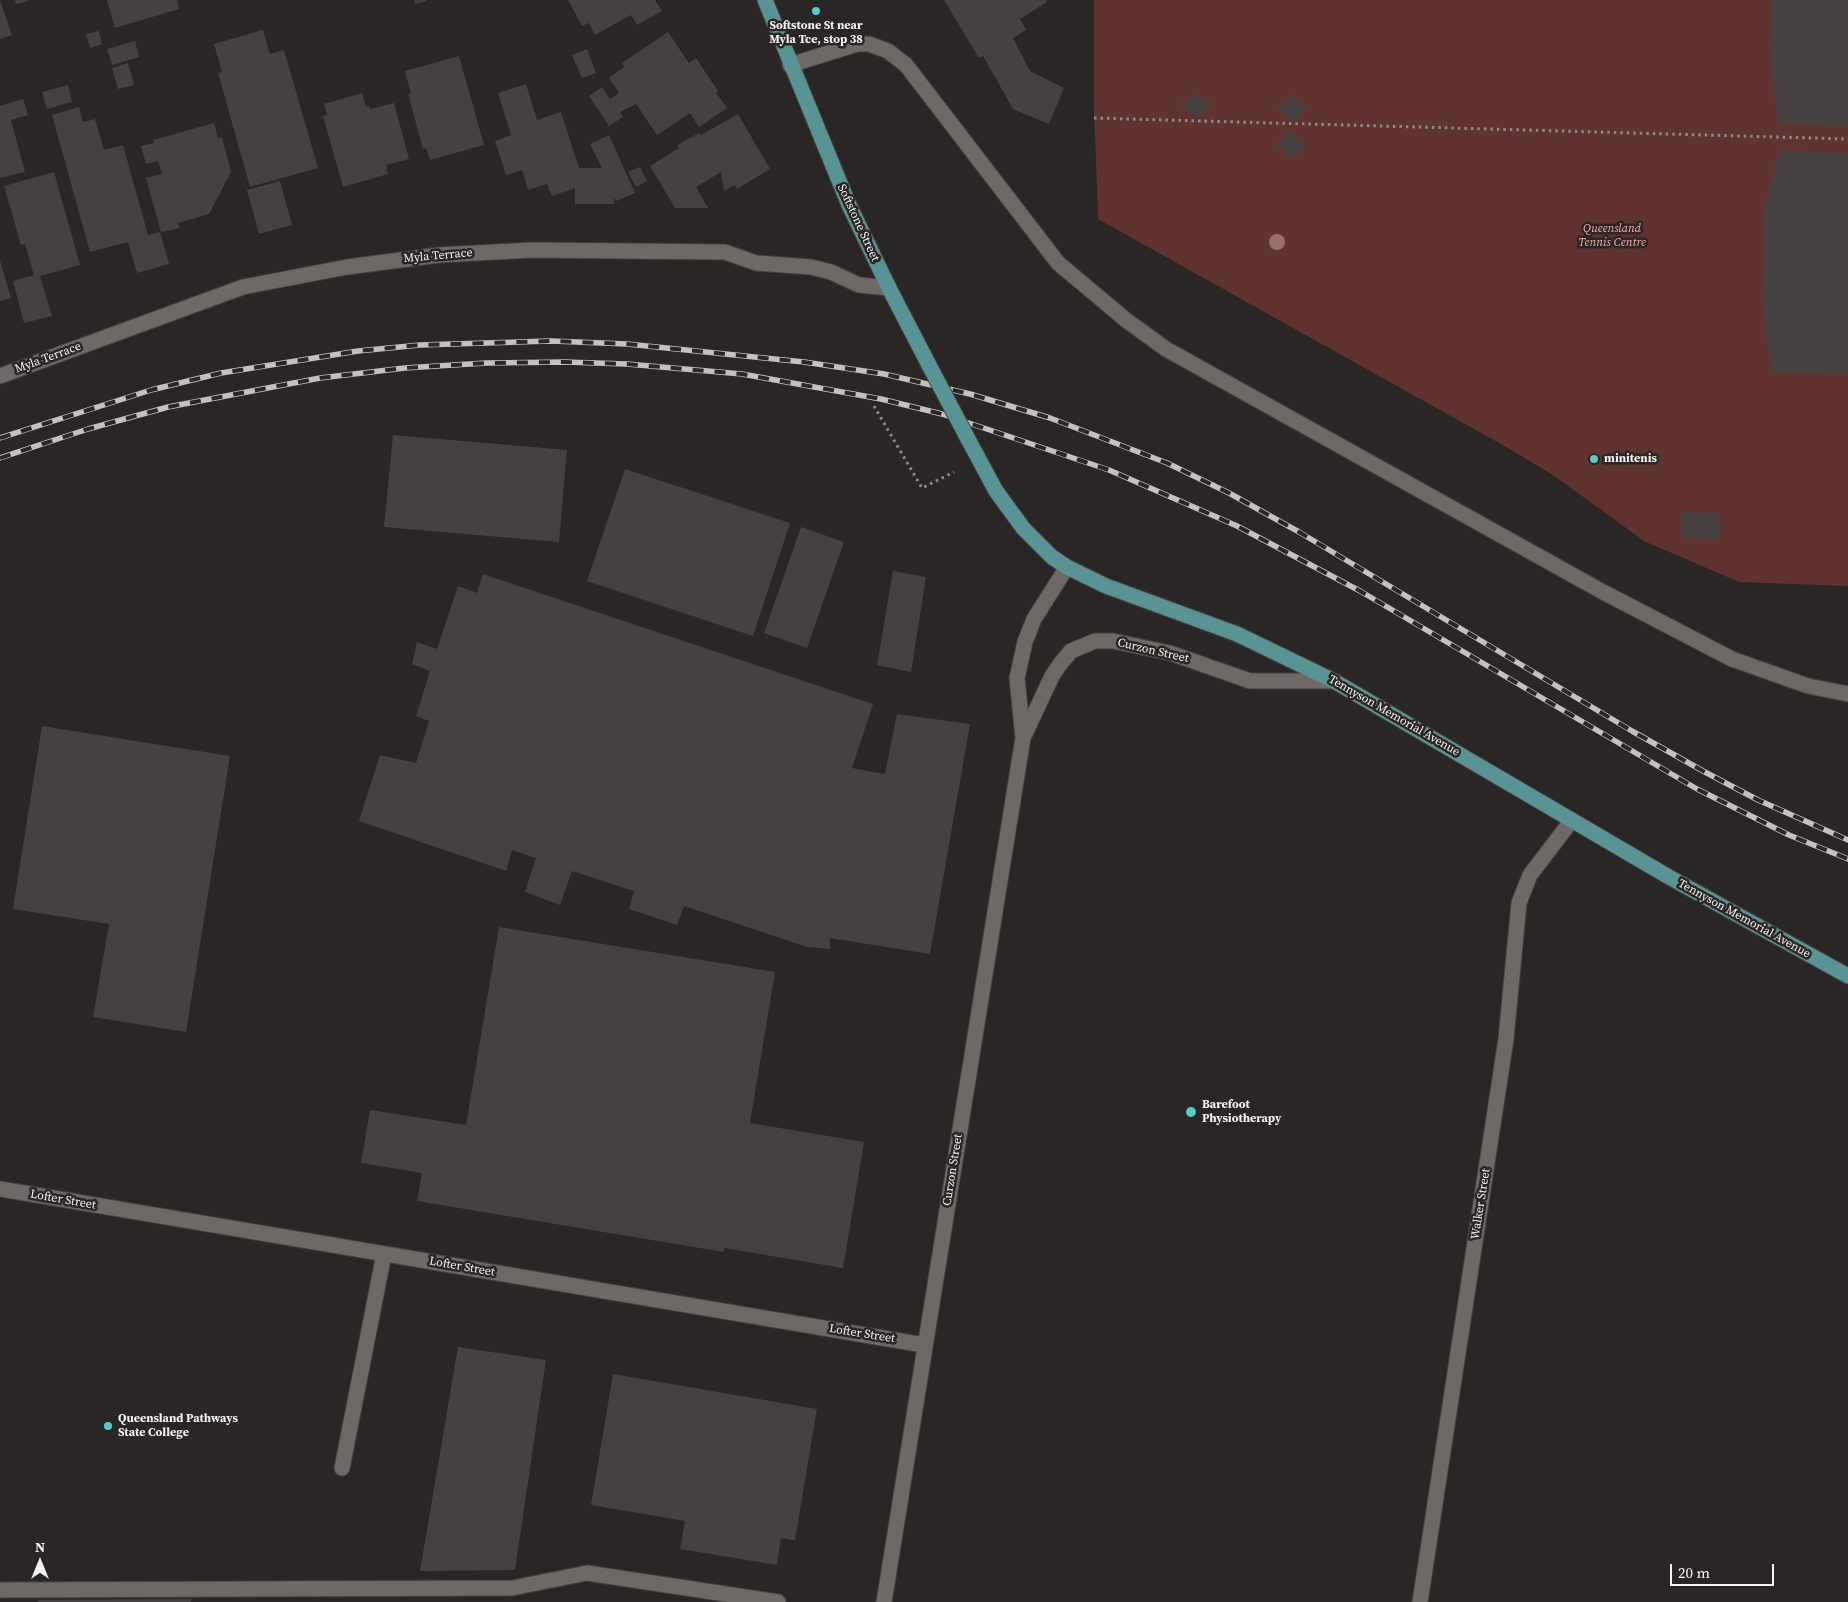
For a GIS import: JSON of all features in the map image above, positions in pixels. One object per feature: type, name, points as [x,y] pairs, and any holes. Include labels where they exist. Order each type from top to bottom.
[{"type":"main road","name":"Softstone Street","points":[[764,0],[849,205],[889,288],[968,439]]},
{"type":"main road","name":"Tennyson Memorial Avenue","points":[[968,439],[996,491],[1018,522],[1038,544],[1067,567],[1106,586],[1237,634],[1334,681],[1795,948],[1848,976]]},
{"type":"street","points":[[790,65],[857,44],[869,44],[888,51],[906,65],[1058,263],[1126,320],[1166,349],[1603,592],[1732,659],[1808,686],[1848,694]]},
{"type":"street","name":"Myla Terrace","points":[[0,376],[243,287],[290,276],[439,255],[532,250],[725,252],[756,262],[811,267],[831,272],[859,285],[889,288]]},
{"type":"street","name":"Curzon Street","points":[[884,1602],[1023,738],[1018,678],[1025,642],[1034,619],[1067,567]]},
{"type":"street","name":"Curzon Street","points":[[1023,738],[1061,663],[1071,650],[1095,641],[1113,641],[1170,654],[1250,681],[1334,681]]},
{"type":"street","name":"Walker Street","points":[[1420,1602],[1506,1039],[1519,903],[1530,875],[1572,820]]},
{"type":"street","name":"Lofter Street","points":[[0,1189],[924,1345]]},
{"type":"street","points":[[342,1468],[384,1254]]},
{"type":"street","points":[[0,1590],[512,1595],[587,1573],[778,1602]]},
{"type":"path","points":[[1094,118],[1848,139]]},
{"type":"path","points":[[874,406],[922,488],[954,472]]},
{"type":"green space","name":"Queensland Tennis Centre","points":[[1094,0],[1848,0],[1848,586],[1739,582],[1644,541],[1553,475],[1508,448],[1098,219],[1094,103]]},
{"type":"building","points":[[0,0],[12,35],[0,39]]},
{"type":"building","points":[[15,0],[27,0],[28,1],[16,4]]},
{"type":"building","points":[[107,0],[177,0],[179,9],[115,28]]},
{"type":"building","points":[[414,0],[426,0],[426,1],[415,4]]},
{"type":"building","points":[[568,0],[655,0],[662,11],[637,25],[631,15],[595,35],[589,23],[582,26]]},
{"type":"building","points":[[944,0],[1046,0],[1047,2],[1020,19],[1026,30],[1013,38],[1030,71],[1064,88],[1049,124],[1013,109],[983,56],[979,58]]},
{"type":"building","points":[[1772,0],[1848,0],[1848,126],[1778,124],[1770,49]]},
{"type":"building","points":[[263,30],[270,54],[284,50],[318,168],[250,187],[218,73],[222,72],[214,44]]},
{"type":"building","points":[[99,31],[102,44],[90,48],[86,34]]},
{"type":"building","points":[[668,32],[689,63],[696,58],[727,108],[699,127],[690,113],[657,135],[636,104],[620,112],[623,117],[609,126],[589,96],[602,87],[610,99],[619,93],[609,78],[624,67],[622,63]]},
{"type":"building","points":[[135,41],[139,57],[112,65],[107,49]]},
{"type":"building","points":[[587,49],[596,73],[582,78],[572,55]]},
{"type":"building","points":[[459,56],[484,145],[430,160],[426,148],[423,149],[408,94],[411,94],[405,71]]},
{"type":"building","points":[[128,63],[134,85],[118,89],[112,68]]},
{"type":"building","points":[[526,84],[537,120],[561,112],[579,168],[602,168],[590,144],[609,135],[635,193],[616,201],[614,197],[614,204],[575,204],[575,188],[552,196],[547,184],[528,190],[522,170],[506,175],[495,141],[511,135],[498,93]]},
{"type":"building","points":[[68,85],[72,102],[47,109],[42,92]]},
{"type":"building","points":[[1195,92],[1210,105],[1196,119],[1189,110],[1180,105],[1189,100]]},
{"type":"building","points":[[362,93],[366,107],[369,106],[370,109],[394,103],[409,159],[386,165],[388,174],[343,187],[323,116],[327,115],[324,104]]},
{"type":"building","points":[[1291,94],[1306,108],[1291,122],[1285,113],[1276,108],[1285,103]]},
{"type":"building","points":[[23,99],[28,115],[11,120],[25,172],[0,178],[0,106]]},
{"type":"building","points":[[79,107],[83,122],[95,119],[104,150],[123,145],[148,235],[160,232],[169,264],[137,273],[128,242],[90,252],[52,115]]},
{"type":"building","points":[[738,114],[770,169],[737,189],[735,185],[724,191],[721,172],[696,187],[708,208],[675,208],[650,166],[679,148],[677,145],[699,133],[701,135]]},
{"type":"building","points":[[214,123],[218,138],[222,137],[231,172],[209,214],[178,223],[180,228],[161,232],[146,178],[162,174],[158,161],[146,164],[141,146],[154,143],[153,140]]},
{"type":"building","points":[[1290,131],[1304,145],[1290,159],[1283,149],[1274,145]]},
{"type":"building","points":[[1779,151],[1848,153],[1848,374],[1772,372],[1762,298],[1764,215]]},
{"type":"building","points":[[640,167],[647,181],[636,187],[628,172]]},
{"type":"building","points":[[54,172],[80,265],[40,276],[52,316],[24,323],[13,281],[34,275],[25,244],[21,245],[4,186]]},
{"type":"building","points":[[280,181],[292,225],[259,234],[247,190]]},
{"type":"building","points":[[0,260],[11,298],[0,301]]},
{"type":"building","points":[[393,435],[567,450],[559,542],[384,527]]},
{"type":"building","points":[[625,469],[790,523],[753,636],[587,581]]},
{"type":"building","points":[[1682,512],[1720,513],[1719,539],[1682,538]]},
{"type":"building","points":[[801,527],[844,542],[807,648],[764,633]]},
{"type":"building","points":[[893,571],[926,577],[911,672],[877,665]]},
{"type":"building","points":[[483,574],[873,704],[852,768],[885,774],[897,714],[970,724],[930,954],[830,938],[830,949],[807,947],[684,906],[677,925],[629,909],[634,891],[572,871],[560,905],[525,892],[536,858],[512,850],[506,871],[359,821],[380,755],[416,763],[429,721],[416,716],[430,671],[412,664],[417,642],[437,649],[458,586],[477,593]]},
{"type":"building","points":[[42,726],[230,756],[186,1032],[93,1017],[109,924],[13,909]]},
{"type":"building","points":[[499,927],[775,972],[750,1123],[864,1142],[843,1268],[724,1248],[724,1252],[417,1201],[422,1173],[361,1163],[370,1110],[466,1125]]},
{"type":"building","points":[[458,1347],[546,1360],[515,1570],[420,1571]]},
{"type":"building","points":[[613,1374],[817,1409],[795,1540],[781,1538],[777,1565],[680,1549],[685,1521],[591,1505]]},
{"type":"building","points":[[191,1599],[191,1602],[38,1602],[38,1600]]},
{"type":"railway","points":[[0,438],[151,390],[221,373],[358,351],[420,345],[551,341],[627,344],[804,362],[884,374],[970,394],[1050,418],[1167,463],[1229,493],[1299,532],[1632,731],[1703,771],[1758,800],[1848,840]]},
{"type":"railway","points":[[0,458],[88,429],[168,407],[320,378],[405,368],[486,363],[565,362],[627,364],[742,374],[881,399],[942,414],[1109,470],[1237,526],[1360,591],[1697,789],[1789,835],[1848,859]]},
{"type":"place","name":"Softstone St near Myla Tce, stop 38","points":[[816,11]]},
{"type":"place","name":"minitenis","points":[[1594,459]]},
{"type":"place","name":"Barefoot Physiotherapy","points":[[1191,1112]]},
{"type":"place","name":"Queensland Pathways State College","points":[[108,1426]]}]
